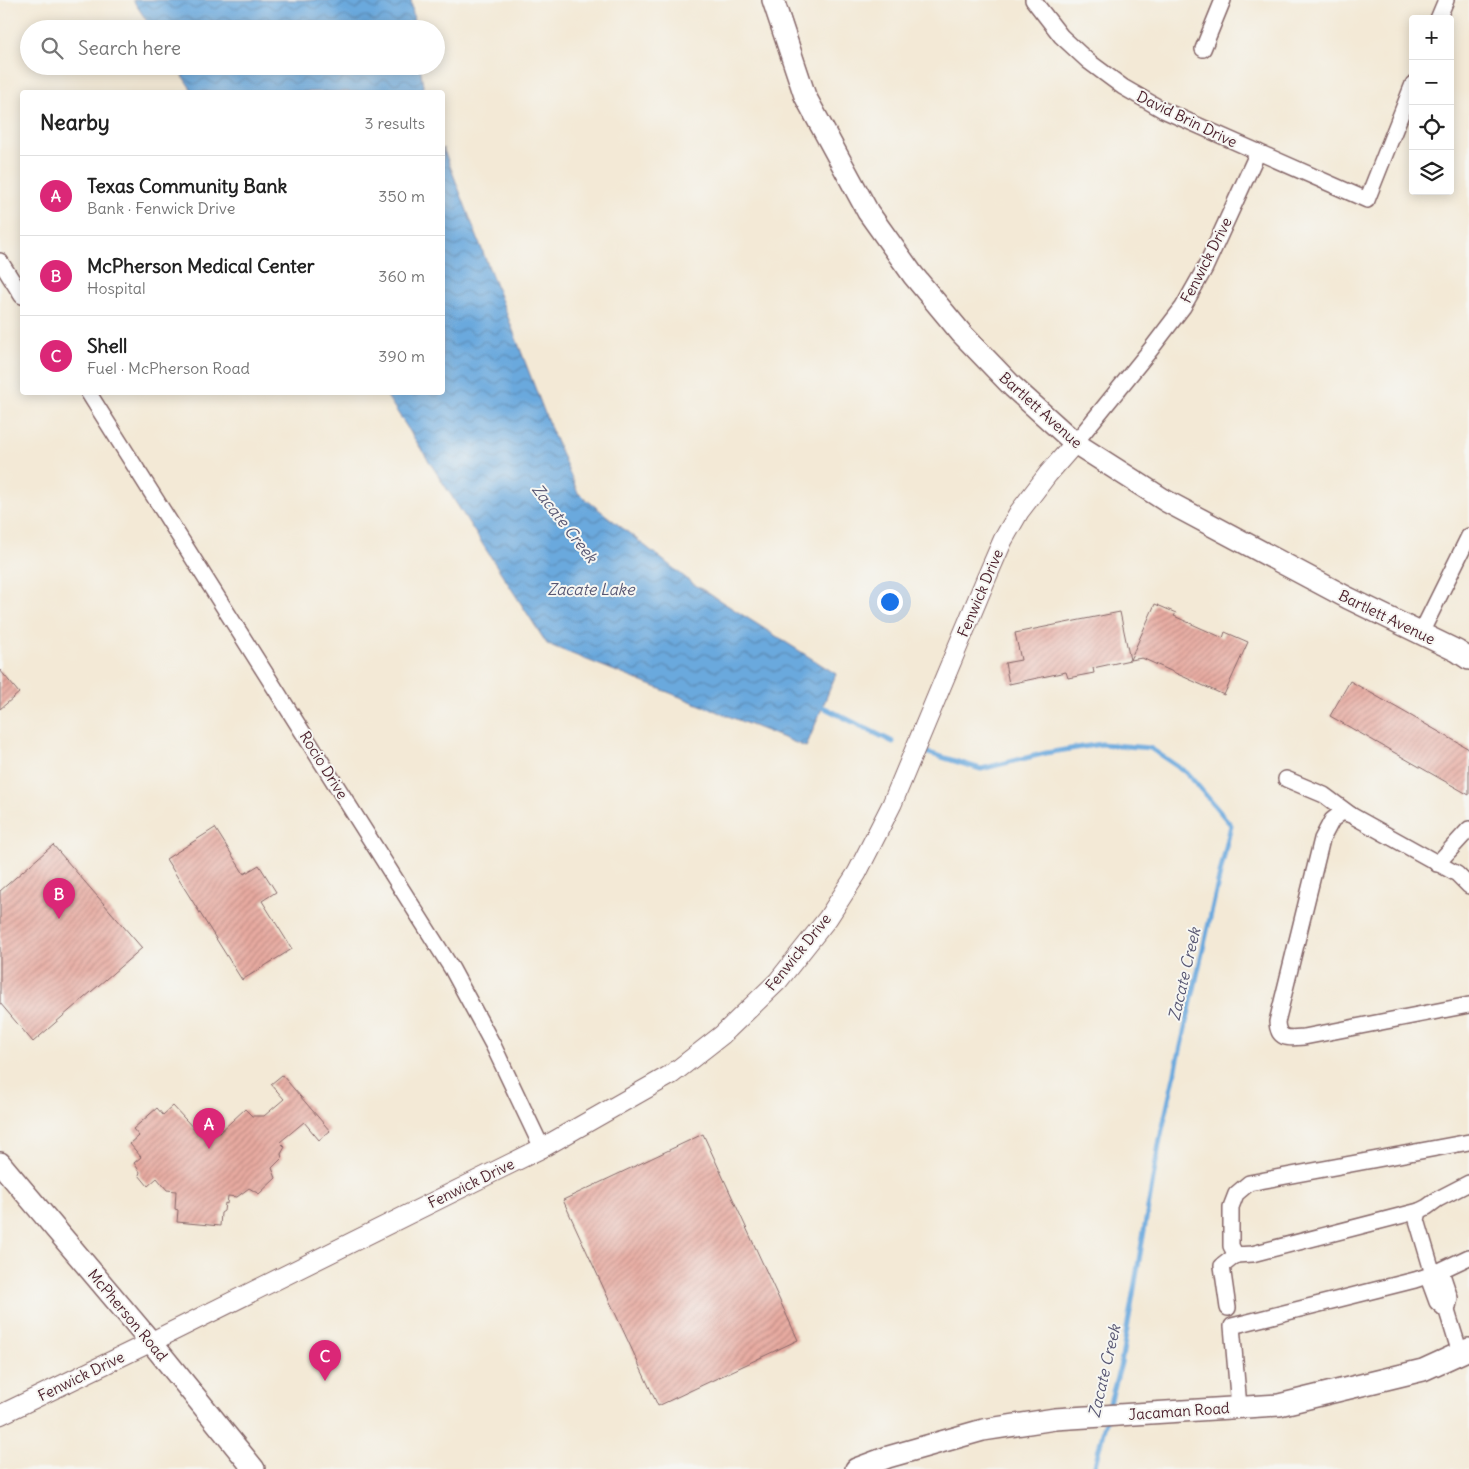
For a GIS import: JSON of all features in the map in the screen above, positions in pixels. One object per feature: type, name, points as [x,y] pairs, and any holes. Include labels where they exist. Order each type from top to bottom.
[{"type":"main road","name":"Bartlett Avenue","points":[[773,0],[806,96],[868,212],[913,275],[962,334],[1013,387],[1075,443],[1166,501],[1348,598],[1457,651],[1469,659]]},
{"type":"main road","name":"McPherson Road","points":[[0,1163],[151,1342],[254,1469]]},
{"type":"main road","name":"Jacaman Road","points":[[856,1469],[888,1457],[983,1430],[1055,1419],[1279,1405],[1422,1370],[1465,1351]]},
{"type":"street","name":"David Brin Drive","points":[[1033,0],[1061,36],[1088,62],[1123,87],[1163,110],[1367,200],[1409,94]]},
{"type":"street","points":[[1203,49],[1223,0]]},
{"type":"street","points":[[1440,15],[1446,0]]},
{"type":"street","name":"Fenwick Drive","points":[[0,1415],[542,1148],[672,1074],[722,1034],[778,981],[828,918],[857,873],[892,804],[982,588],[1019,512],[1183,307],[1205,268],[1258,152]]},
{"type":"street","points":[[0,261],[20,293]]},
{"type":"street","name":"Rocio Drive","points":[[90,395],[452,969],[493,1045],[542,1148]]},
{"type":"street","points":[[1421,633],[1469,536]]},
{"type":"street","points":[[1286,778],[1324,795],[1351,815],[1457,874],[1469,886]]},
{"type":"street","points":[[1351,815],[1342,812],[1332,820],[1322,839],[1277,1022],[1277,1030],[1280,1034],[1289,1038],[1304,1037],[1469,1005]]},
{"type":"street","points":[[1437,864],[1469,829]]},
{"type":"street","points":[[1236,1254],[1231,1246],[1231,1207],[1236,1194],[1249,1183],[1469,1142]]},
{"type":"street","points":[[1228,1308],[1222,1266],[1236,1254],[1252,1254],[1419,1211],[1469,1183]]},
{"type":"street","points":[[1419,1211],[1417,1220],[1433,1274]]},
{"type":"street","points":[[1239,1407],[1232,1326],[1415,1280],[1433,1274],[1469,1256]]},
{"type":"street","points":[[1433,1274],[1443,1277],[1450,1298],[1447,1311],[1465,1351]]},
{"type":"water","points":[[133,0],[411,0],[414,20],[146,20]]},
{"type":"water","points":[[182,75],[421,75],[424,90],[192,90]]},
{"type":"water","name":"Zacate Lake","points":[[445,153],[547,419],[578,493],[692,583],[836,674],[806,747],[547,644],[386,395],[445,395]]},
{"type":"building","points":[[1155,604],[1176,613],[1174,616],[1223,638],[1225,632],[1248,642],[1224,695],[1142,658],[1130,660]]},
{"type":"building","points":[[1120,612],[1130,660],[1093,668],[1094,673],[1068,678],[1066,672],[1009,684],[1005,663],[1021,660],[1015,633]]},
{"type":"building","points":[[0,670],[19,693],[0,709]]},
{"type":"building","points":[[1350,681],[1469,749],[1469,795],[1330,716]]},
{"type":"building","points":[[215,828],[244,874],[259,865],[276,892],[262,901],[292,949],[242,980],[166,859]]},
{"type":"building","points":[[53,845],[142,948],[33,1042],[0,1003],[0,891]]},
{"type":"building","points":[[282,1075],[330,1131],[319,1140],[304,1122],[280,1142],[285,1147],[281,1154],[282,1158],[272,1168],[276,1178],[259,1194],[249,1188],[237,1197],[228,1196],[227,1204],[225,1203],[224,1211],[221,1213],[220,1226],[177,1222],[178,1210],[175,1209],[176,1191],[167,1190],[157,1178],[148,1186],[139,1175],[140,1172],[134,1163],[141,1157],[130,1144],[139,1136],[133,1129],[157,1108],[163,1115],[173,1106],[197,1132],[219,1133],[245,1109],[252,1116],[264,1116],[284,1099],[271,1084]]},
{"type":"building","points":[[703,1134],[798,1340],[658,1406],[563,1200]]},
{"type":"waterway","name":"Zacate Creek","points":[[817,704],[893,742]]},
{"type":"waterway","name":"Zacate Creek","points":[[922,751],[981,769],[1046,753],[1101,744],[1150,748],[1187,773],[1231,825],[1160,1139],[1121,1363],[1108,1410]]},
{"type":"waterway","name":"Zacate Creek","points":[[1094,1469],[1106,1420]]},
{"type":"place","name":"McPherson Medical Center","points":[[59,919]]},
{"type":"place","name":"Texas Community Bank","points":[[209,1149]]},
{"type":"place","name":"Shell","points":[[325,1381]]}]
